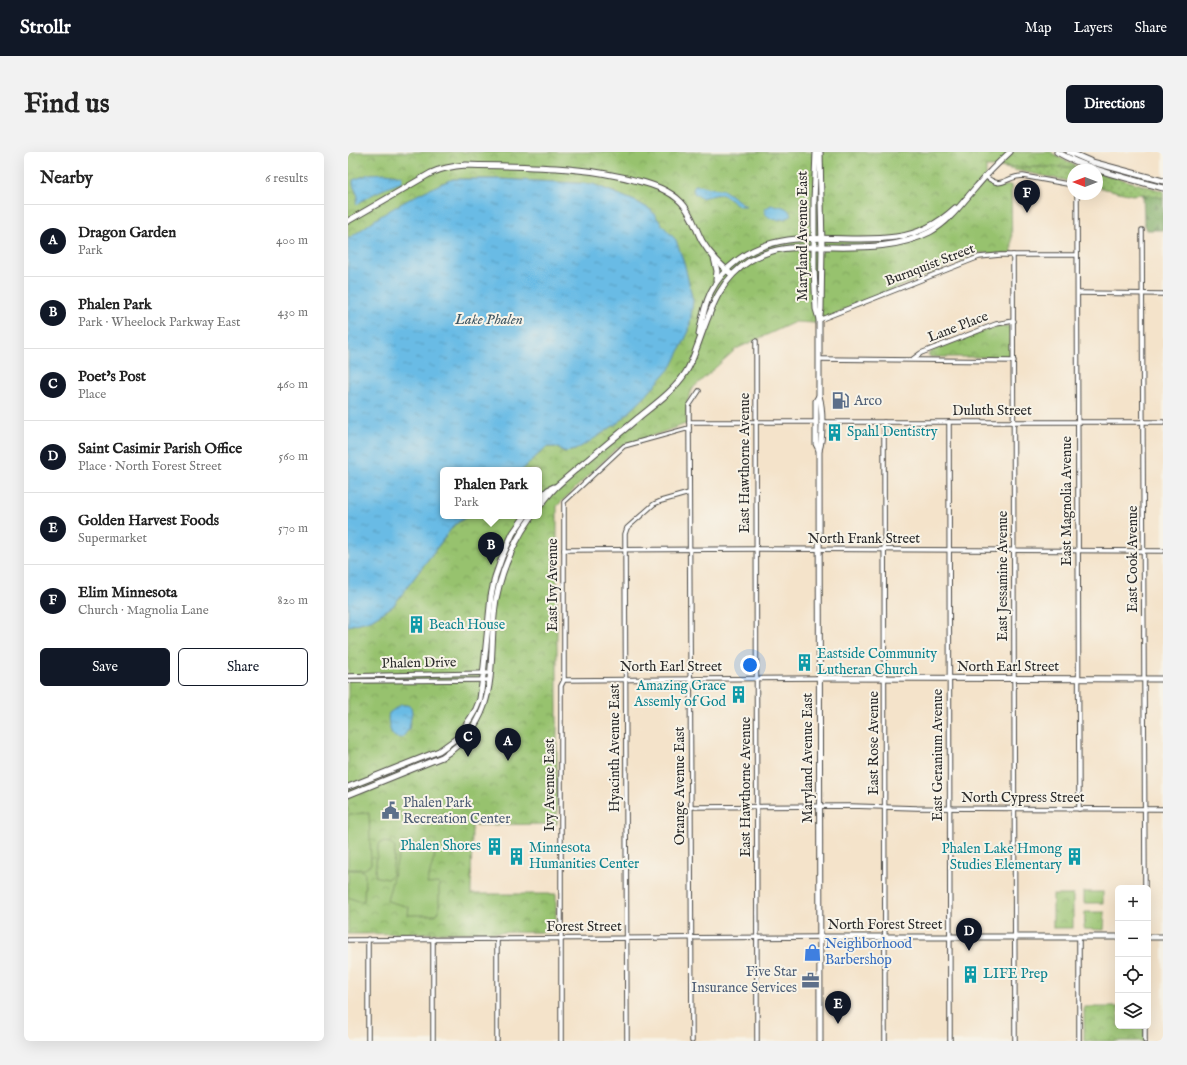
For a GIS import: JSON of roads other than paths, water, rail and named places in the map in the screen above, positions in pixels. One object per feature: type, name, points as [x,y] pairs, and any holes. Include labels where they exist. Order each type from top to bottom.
[{"type":"street","name":"Maryland Avenue East","points":[[816,152],[814,247],[816,309],[819,320]]},
{"type":"street","name":"Maryland Avenue East","points":[[820,152],[822,238],[821,309],[819,320],[819,396],[821,401],[819,422],[821,444],[819,450],[820,1041]]},
{"type":"street","points":[[542,503],[556,486],[669,393],[685,373],[694,357],[720,291],[732,276],[750,261],[770,252],[791,247],[893,245],[931,232],[950,218],[985,176],[1010,152]]},
{"type":"street","points":[[1057,152],[1083,165],[1163,188]]},
{"type":"street","points":[[1071,152],[1088,160],[1163,182]]},
{"type":"street","points":[[348,221],[424,177],[445,168],[466,165],[577,170],[603,173],[654,185],[671,193],[688,210],[703,243],[714,258],[732,276]]},
{"type":"street","points":[[985,176],[989,180],[998,183],[1023,176],[1067,184]]},
{"type":"street","points":[[715,283],[726,270],[743,256],[764,245],[788,239],[878,238],[905,235],[920,230],[940,220],[967,197]]},
{"type":"street","name":"East Magnolia Avenue","points":[[1077,200],[1079,809]]},
{"type":"street","name":"East Cook Avenue","points":[[1142,230],[1145,885]]},
{"type":"street","name":"Burnquist Street","points":[[819,320],[979,257],[990,255],[1077,255]]},
{"type":"street","name":"East Jessamine Avenue","points":[[1013,255],[1015,1041]]},
{"type":"street","points":[[698,345],[706,305],[715,283],[717,272],[714,258]]},
{"type":"street","points":[[1078,293],[1163,294]]},
{"type":"street","name":"Lane Place","points":[[912,360],[921,353],[996,324],[1014,321]]},
{"type":"street","name":"East Hawthorne Avenue","points":[[756,341],[757,1041]]},
{"type":"street","name":"Lane Place","points":[[819,359],[1014,360]]},
{"type":"street","name":"Orange Avenue East","points":[[692,1041],[689,406],[699,391]]},
{"type":"street","name":"Duluth Street","points":[[689,422],[1163,422]]},
{"type":"street","name":"East Rose Avenue","points":[[884,422],[885,1041]]},
{"type":"street","name":"East Geranium Avenue","points":[[949,422],[950,1041]]},
{"type":"street","name":"East Ivy Avenue","points":[[564,674],[564,502],[624,446],[689,428]]},
{"type":"street","points":[[542,496],[548,490],[556,486]]},
{"type":"street","name":"Hyacinth Avenue East","points":[[627,1041],[625,534],[627,528],[654,504],[689,493]]},
{"type":"street","points":[[348,788],[440,751],[457,738],[464,729],[476,709],[480,698],[491,596],[495,577],[502,556],[513,533],[523,519]]},
{"type":"street","points":[[348,795],[442,757],[454,750],[472,731],[484,709],[490,680],[496,600],[502,574],[512,548],[530,519]]},
{"type":"street","name":"North Frank Street","points":[[564,550],[819,549],[1163,551]]},
{"type":"street","name":"Phalen Drive","points":[[348,676],[490,673]]},
{"type":"street","name":"Ivy Avenue East","points":[[561,1041],[561,686],[564,680],[564,674]]},
{"type":"street","name":"North Earl Street","points":[[564,680],[757,678],[1163,680]]},
{"type":"street","name":"Phalen Drive","points":[[348,681],[490,680]]},
{"type":"street","name":"North Cypress Street","points":[[691,807],[1163,809]]},
{"type":"street","name":"Forest Street","points":[[348,940],[820,937]]},
{"type":"street","name":"North Forest Street","points":[[820,937],[1115,937]]},
{"type":"street","points":[[1079,937],[1080,1041]]},
{"type":"street","points":[[1151,937],[1163,937]]},
{"type":"street","points":[[433,939],[433,1041]]},
{"type":"street","points":[[497,939],[497,1041]]},
{"type":"street","points":[[368,940],[368,1041]]},
{"type":"street","points":[[1145,1029],[1145,1041]]},
{"type":"water","points":[[386,173],[402,176],[401,182],[371,195],[357,205],[356,203],[358,196],[353,185],[353,180],[369,174]]},
{"type":"water","name":"Lake Phalen","points":[[453,179],[499,179],[593,184],[637,202],[651,210],[676,240],[685,266],[693,301],[689,331],[672,366],[644,398],[619,422],[575,450],[565,452],[556,447],[546,447],[525,467],[440,467],[440,519],[463,519],[454,525],[393,606],[371,620],[348,626],[348,239],[402,203]]},
{"type":"water","points":[[695,185],[722,189],[746,206],[739,206],[726,196],[720,194],[701,198],[694,193],[693,188]]},
{"type":"water","points":[[771,205],[786,208],[791,216],[780,220],[770,218],[765,213],[765,209]]},
{"type":"water","points":[[400,705],[407,705],[411,707],[412,712],[409,729],[402,738],[393,735],[388,722],[389,713]]},
{"type":"place","name":"Elim Minnesota","points":[[1027,213]]},
{"type":"place","name":"Arco","points":[[841,401]]},
{"type":"place","name":"Spahl Dentistry","points":[[834,432]]},
{"type":"place","name":"Phalen Park","points":[[491,565]]},
{"type":"place","name":"Beach House","points":[[416,625]]},
{"type":"place","name":"Eastside Community Lutheran Church","points":[[804,662]]},
{"type":"place","name":"Amazing Grace Assemly of God","points":[[739,694]]},
{"type":"place","name":"Poet's Post","points":[[468,757]]},
{"type":"place","name":"Dragon Garden","points":[[508,761]]},
{"type":"place","name":"Phalen Park Recreation Center","points":[[390,811]]},
{"type":"place","name":"Phalen Shores","points":[[494,846]]},
{"type":"place","name":"Minnesota Humanities Center","points":[[516,856]]},
{"type":"place","name":"Phalen Lake Hmong Studies Elementary","points":[[1075,857]]},
{"type":"place","name":"Saint Casimir Parish Office","points":[[969,951]]},
{"type":"place","name":"Neighborhood Barbershop","points":[[812,952]]},
{"type":"place","name":"LIFE Prep","points":[[970,974]]},
{"type":"place","name":"Five Star Insurance Services","points":[[810,980]]},
{"type":"place","name":"Golden Harvest Foods","points":[[838,1024]]}]
